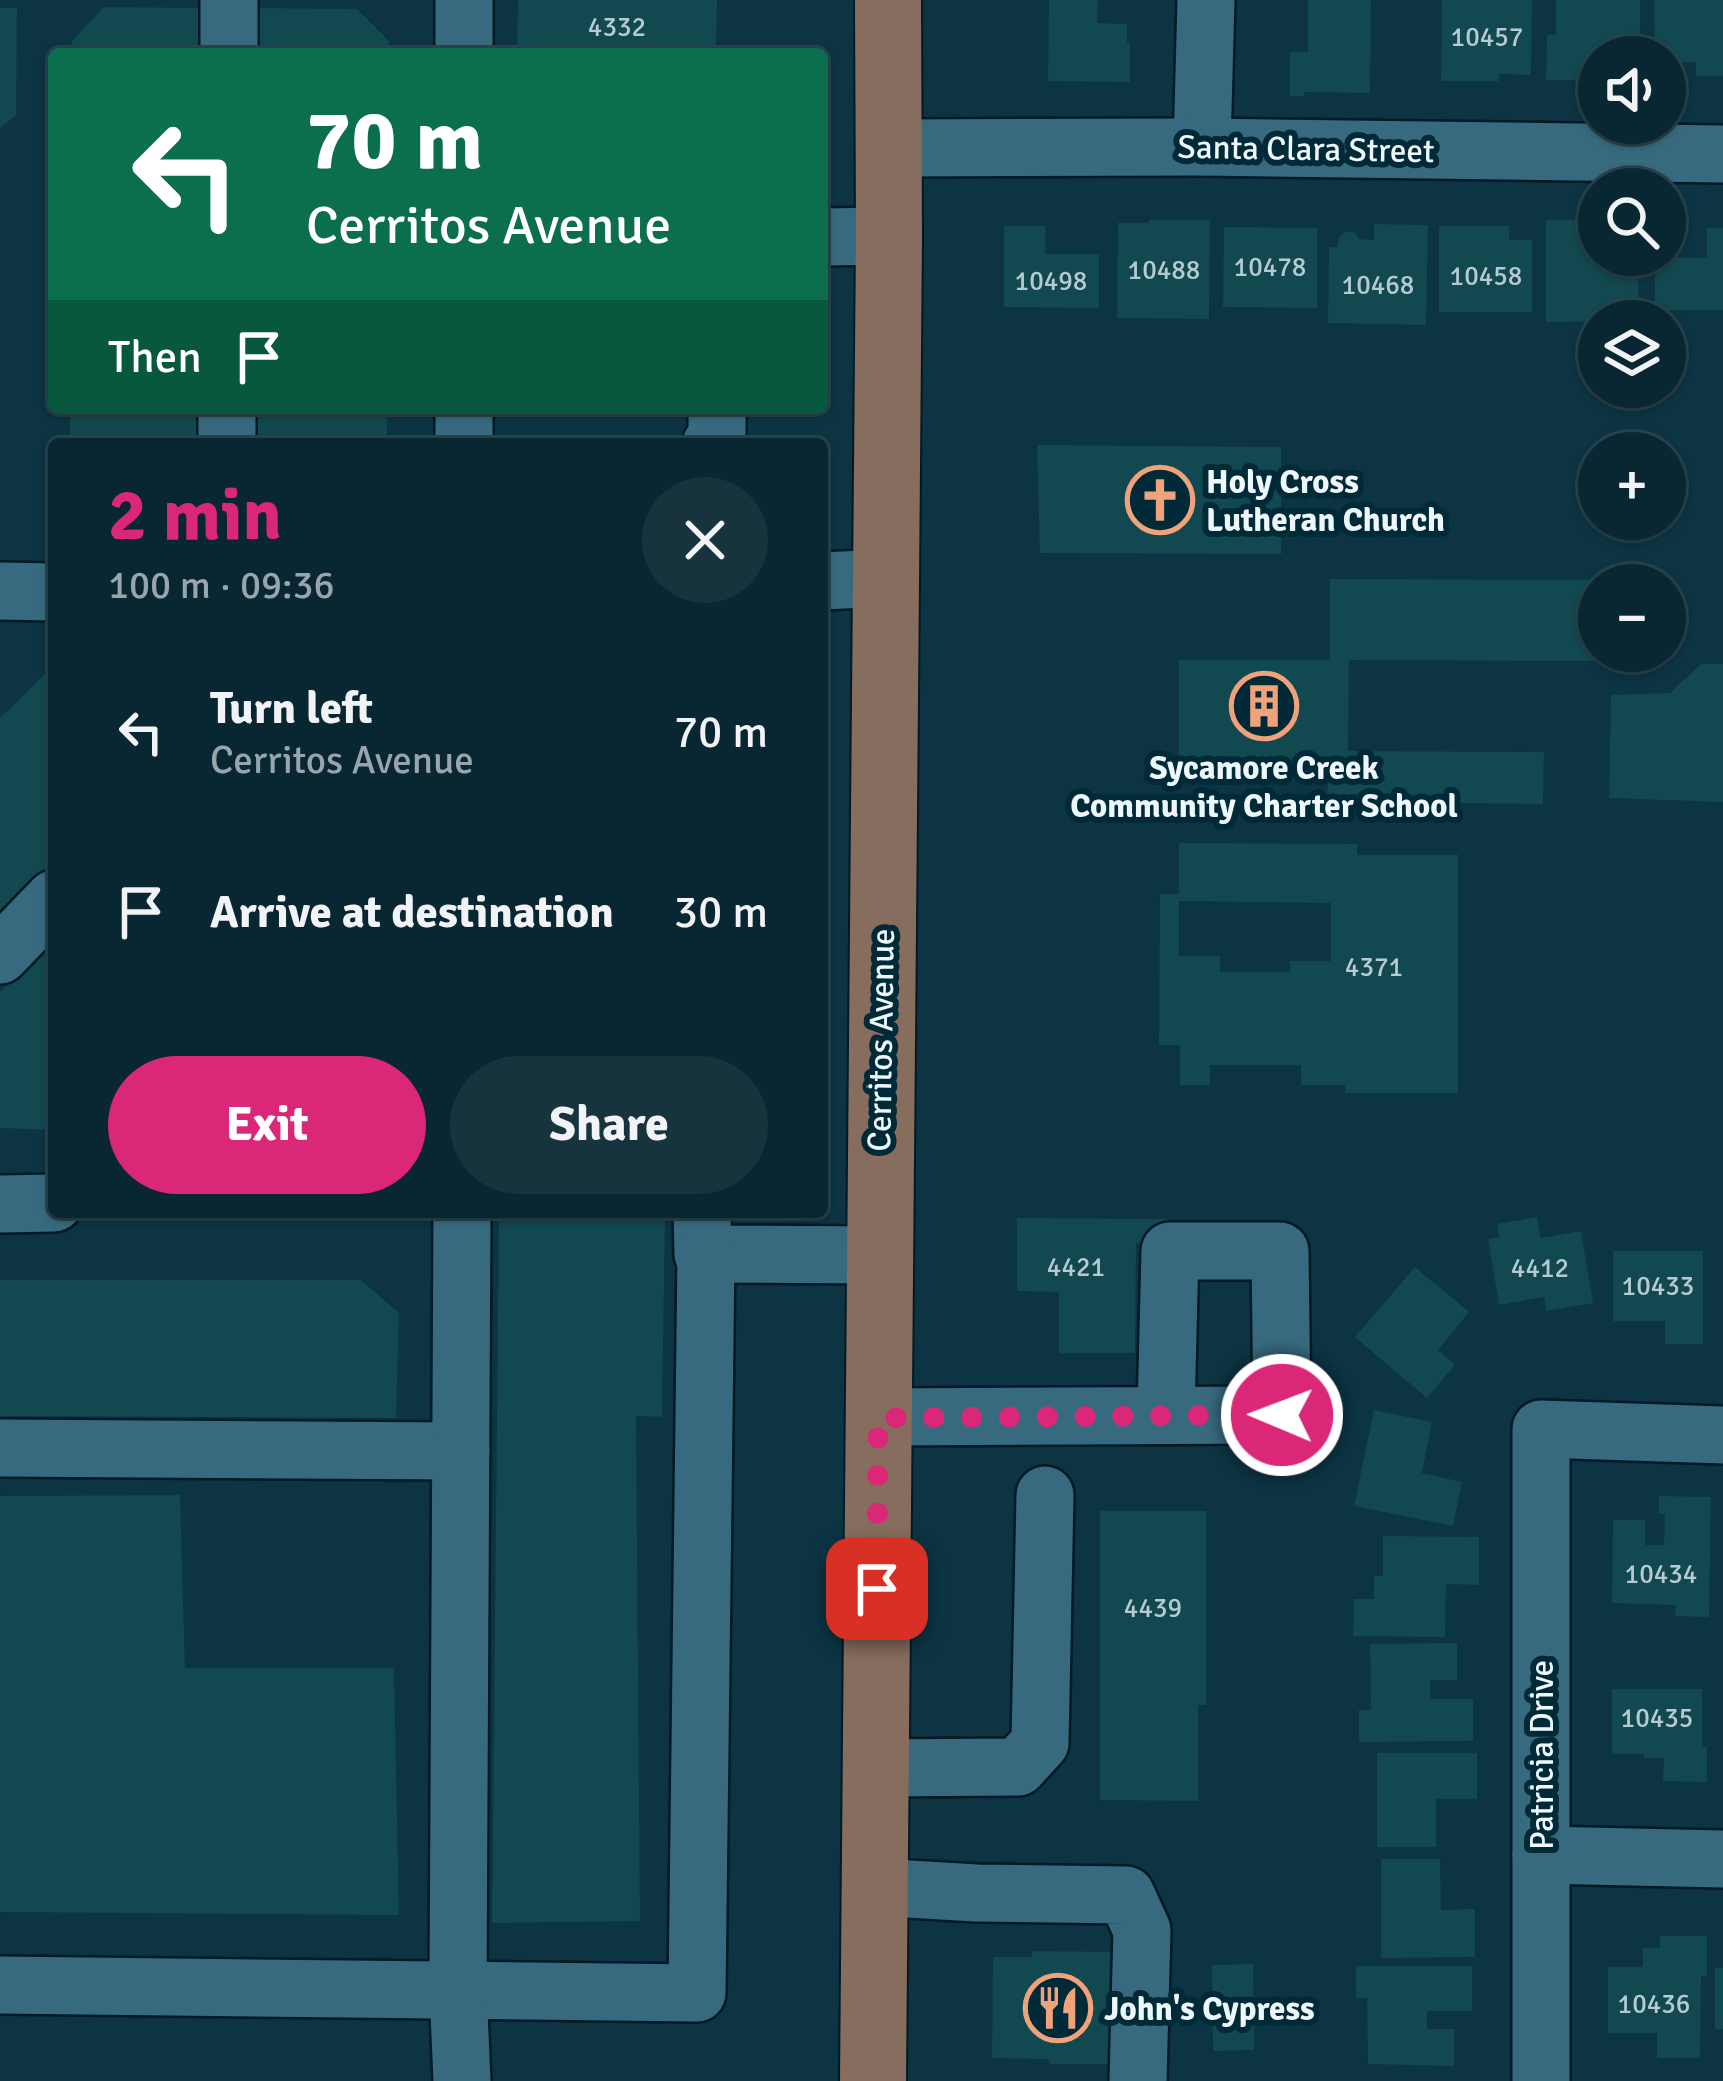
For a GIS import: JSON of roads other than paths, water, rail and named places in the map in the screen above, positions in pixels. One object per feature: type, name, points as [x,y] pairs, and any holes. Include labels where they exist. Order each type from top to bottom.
[{"type":"main road","name":"Cerritos Avenue","points":[[874,2081],[879,1255],[853,579],[889,236],[888,0]]},
{"type":"street","points":[[229,0],[229,48]]},
{"type":"street","points":[[464,0],[464,48]]},
{"type":"street","points":[[1202,147],[1206,0]]},
{"type":"street","name":"Santa Clara Street","points":[[889,148],[1723,154]]},
{"type":"street","points":[[828,236],[889,236]]},
{"type":"street","points":[[0,591],[48,592]]},
{"type":"street","points":[[0,955],[48,905]]},
{"type":"street","points":[[0,1204],[48,1203]]},
{"type":"street","points":[[462,1218],[458,1989],[462,2081]]},
{"type":"street","points":[[0,1985],[697,1993],[704,1233],[879,1255]]},
{"type":"street","points":[[878,1418],[1166,1414]]},
{"type":"street","name":"Patricia Drive","points":[[1540,2081],[1540,1429],[1723,1435]]},
{"type":"street","points":[[0,1448],[461,1450]]},
{"type":"street","points":[[875,1768],[1018,1767],[1040,1743],[1045,1495]]},
{"type":"street","points":[[1540,1856],[1723,1859]]},
{"type":"street","points":[[875,1887],[1126,1895],[1142,1930],[1138,2081]]},
{"type":"place","name":"Holy Cross Lutheran Church","points":[[1160,500]]},
{"type":"place","name":"Sycamore Creek Community Charter School","points":[[1264,706]]},
{"type":"place","name":"John's Cypress","points":[[1058,2008]]}]
